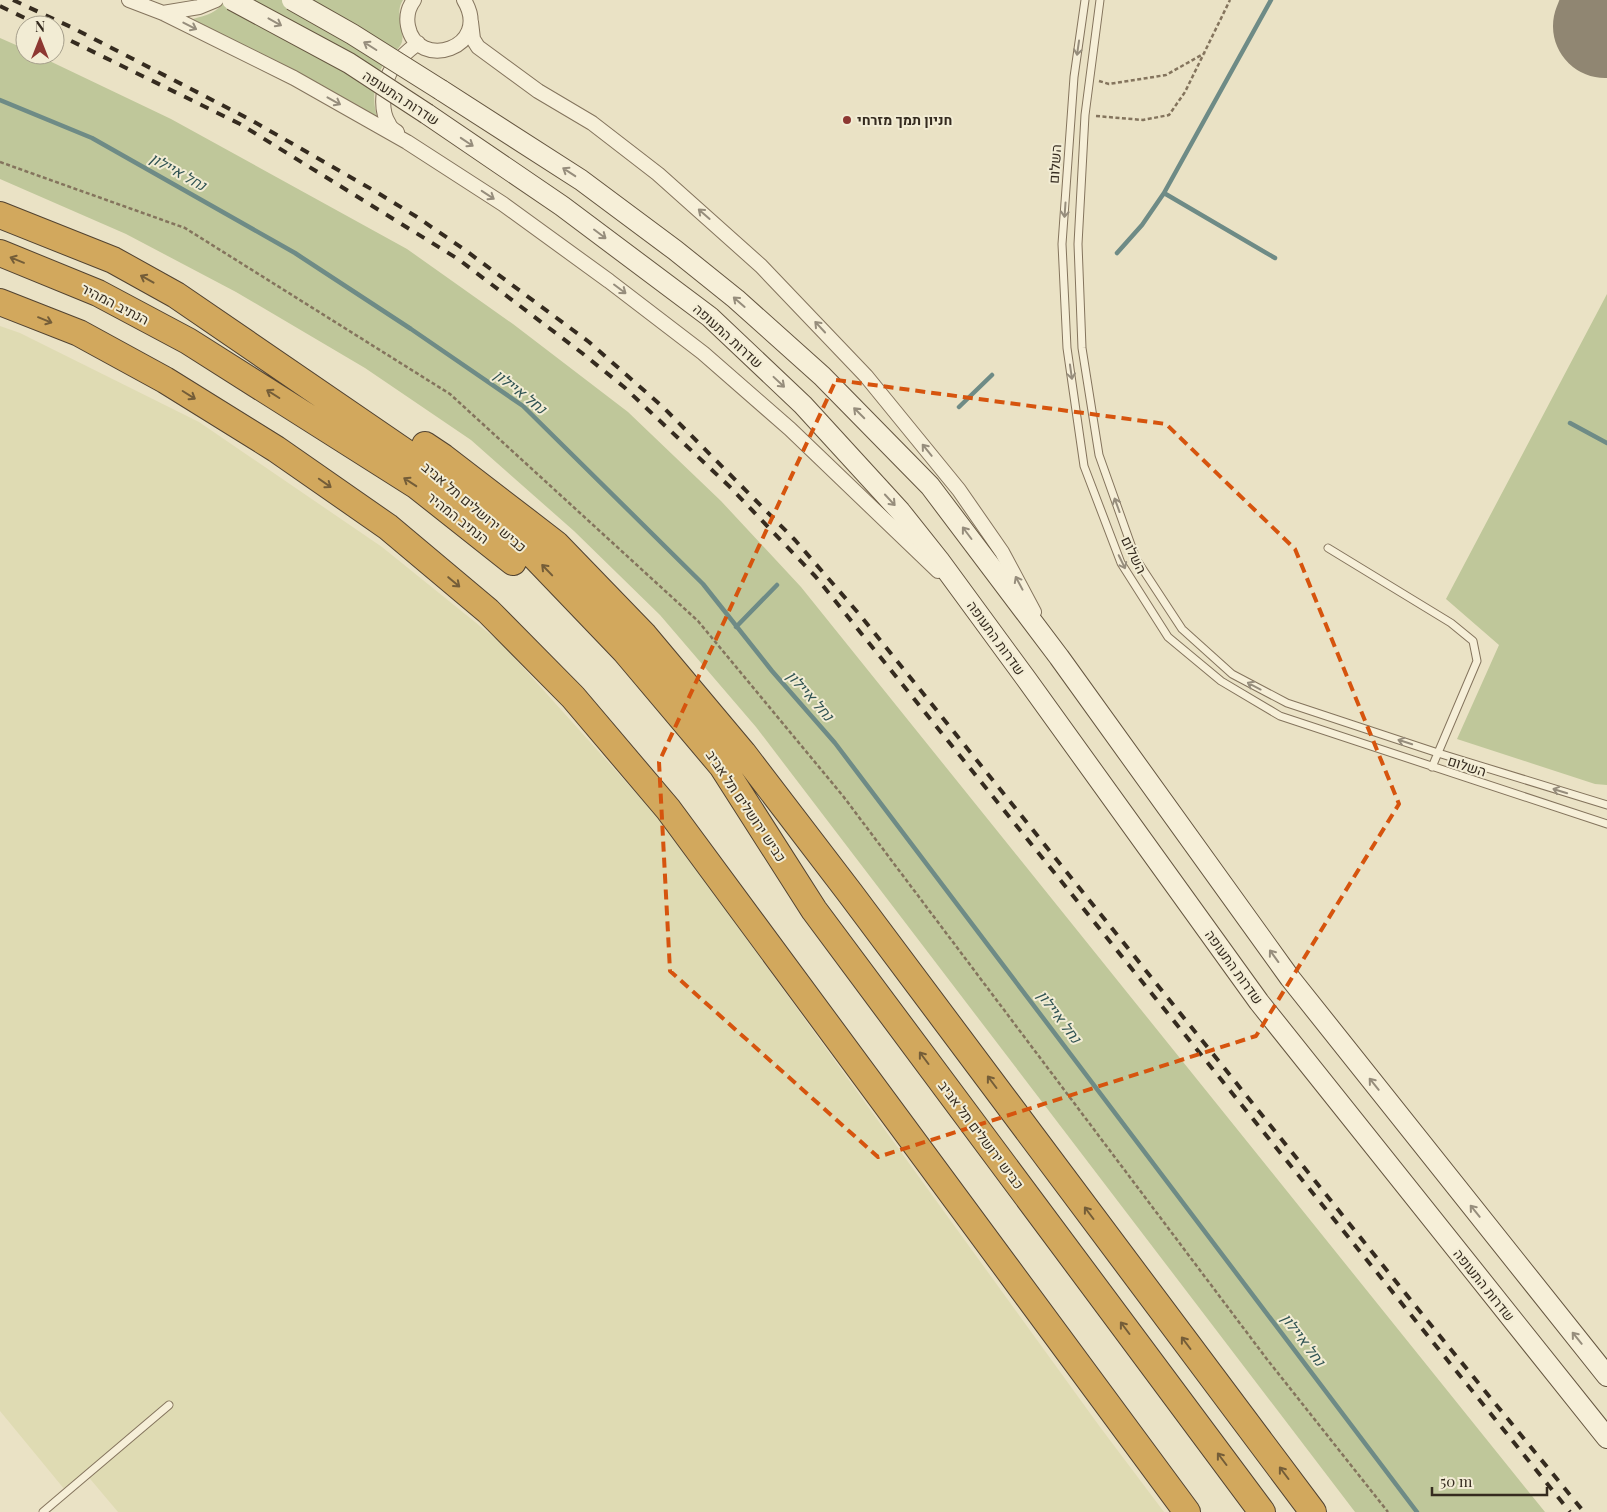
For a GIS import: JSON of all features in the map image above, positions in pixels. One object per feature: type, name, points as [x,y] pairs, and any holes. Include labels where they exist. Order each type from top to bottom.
[{"type":"highway","name":"כביש ירושלים תל אביב","points":[[0,215],[113,260],[176,294],[427,467],[534,556],[625,652],[722,766],[814,910],[1262,1512]]},
{"type":"highway","name":"הנתיב המהיר","points":[[0,253],[98,293],[188,341],[417,486],[516,563],[608,655],[710,776],[814,910]]},
{"type":"highway","points":[[176,294],[324,379],[443,457],[556,544],[644,635],[743,753],[773,792],[1313,1512]]},
{"type":"highway","points":[[0,302],[79,334],[165,380],[276,449],[388,527],[488,610],[573,697],[668,809],[1187,1512]]},
{"type":"main road","name":"שדרות התעופה","points":[[232,0],[349,63],[562,206],[710,317],[803,405],[900,511],[968,600],[1259,1002],[1607,1438]]},
{"type":"main road","name":"שדרות התעופה","points":[[292,0],[352,34],[581,180],[675,250],[736,299],[782,340],[834,389],[930,486],[1058,657],[1290,978],[1607,1376]]},
{"type":"street","points":[[129,0],[163,13],[294,78],[407,142],[503,204],[609,281],[703,353],[790,430],[968,600]]},
{"type":"street","points":[[163,13],[198,7],[216,0]]},
{"type":"street","points":[[414,0],[408,12],[407,21],[409,29],[418,43],[426,48],[435,51],[453,47],[467,35],[471,22]]},
{"type":"street","points":[[467,2],[473,39],[478,47],[538,91],[592,123],[658,174],[761,266],[866,376],[959,490],[1002,552],[1058,657]]},
{"type":"street","points":[[407,142],[389,125],[384,112],[383,98],[386,82],[392,68],[418,43]]},
{"type":"lane","name":"השלום","points":[[1085,0],[1074,77],[1062,244],[1067,348],[1084,466],[1121,563],[1168,637],[1221,681],[1280,716],[1432,768],[1607,824]]},
{"type":"lane","points":[[1100,0],[1084,115],[1078,244],[1082,348],[1099,455],[1136,558],[1182,629],[1232,674],[1287,704],[1607,805]]},
{"type":"lane","points":[[1328,548],[1451,623],[1473,642],[1477,662],[1432,768]]},
{"type":"lane","points":[[43,1512],[169,1405]]},
{"type":"path","points":[[1084,115],[1143,120],[1168,114],[1185,92],[1230,0]]},
{"type":"path","points":[[1089,78],[1109,84],[1166,74],[1206,52]]},
{"type":"highlighted area","points":[[836,380],[1166,424],[1295,549],[1399,804],[1256,1036],[878,1157],[670,971],[659,762]]},
{"type":"shaded area","points":[[0,326],[20,333],[199,422],[382,547],[501,643],[662,822],[1100,1427],[1164,1512],[118,1512],[86,1474],[65,1490],[0,1411]]},
{"type":"green space","points":[[225,0],[403,0],[399,10],[403,36],[402,42],[381,69],[374,92],[376,115],[379,122],[193,19],[215,11]]},
{"type":"green space","points":[[0,38],[15,45],[15,65],[58,65],[171,119],[407,249],[513,324],[628,412],[721,501],[801,587],[1545,1512],[1355,1512],[756,727],[660,615],[574,531],[471,440],[365,368],[236,292],[126,234],[0,179]]},
{"type":"green space","points":[[1607,294],[1607,785],[1595,784],[1457,739],[1499,645],[1446,599]]},
{"type":"waterway","points":[[1117,253],[1142,225],[1164,193],[1271,0]]},
{"type":"waterway","name":"נחל איילון","points":[[0,100],[92,138],[295,253],[411,329],[523,406],[703,584],[772,671],[835,743],[1417,1512]]},
{"type":"waterway","points":[[1164,193],[1275,258]]},
{"type":"waterway","points":[[959,407],[992,375]]},
{"type":"waterway","points":[[1570,423],[1607,443]]},
{"type":"waterway","points":[[736,627],[777,585]]},
{"type":"runway","points":[[1605,26],[1607,21]]},
{"type":"railway","points":[[13,0],[73,28],[251,120],[417,217],[465,250],[589,342],[664,408],[795,540],[860,615],[1426,1319],[1584,1512]]},
{"type":"railway","points":[[0,6],[18,15]]},
{"type":"railway","points":[[65,38],[240,124],[458,259],[624,387],[730,487],[815,576],[1570,1512]]},
{"type":"place","name":"חניון תמך מזרחי","points":[[847,120]]}]
